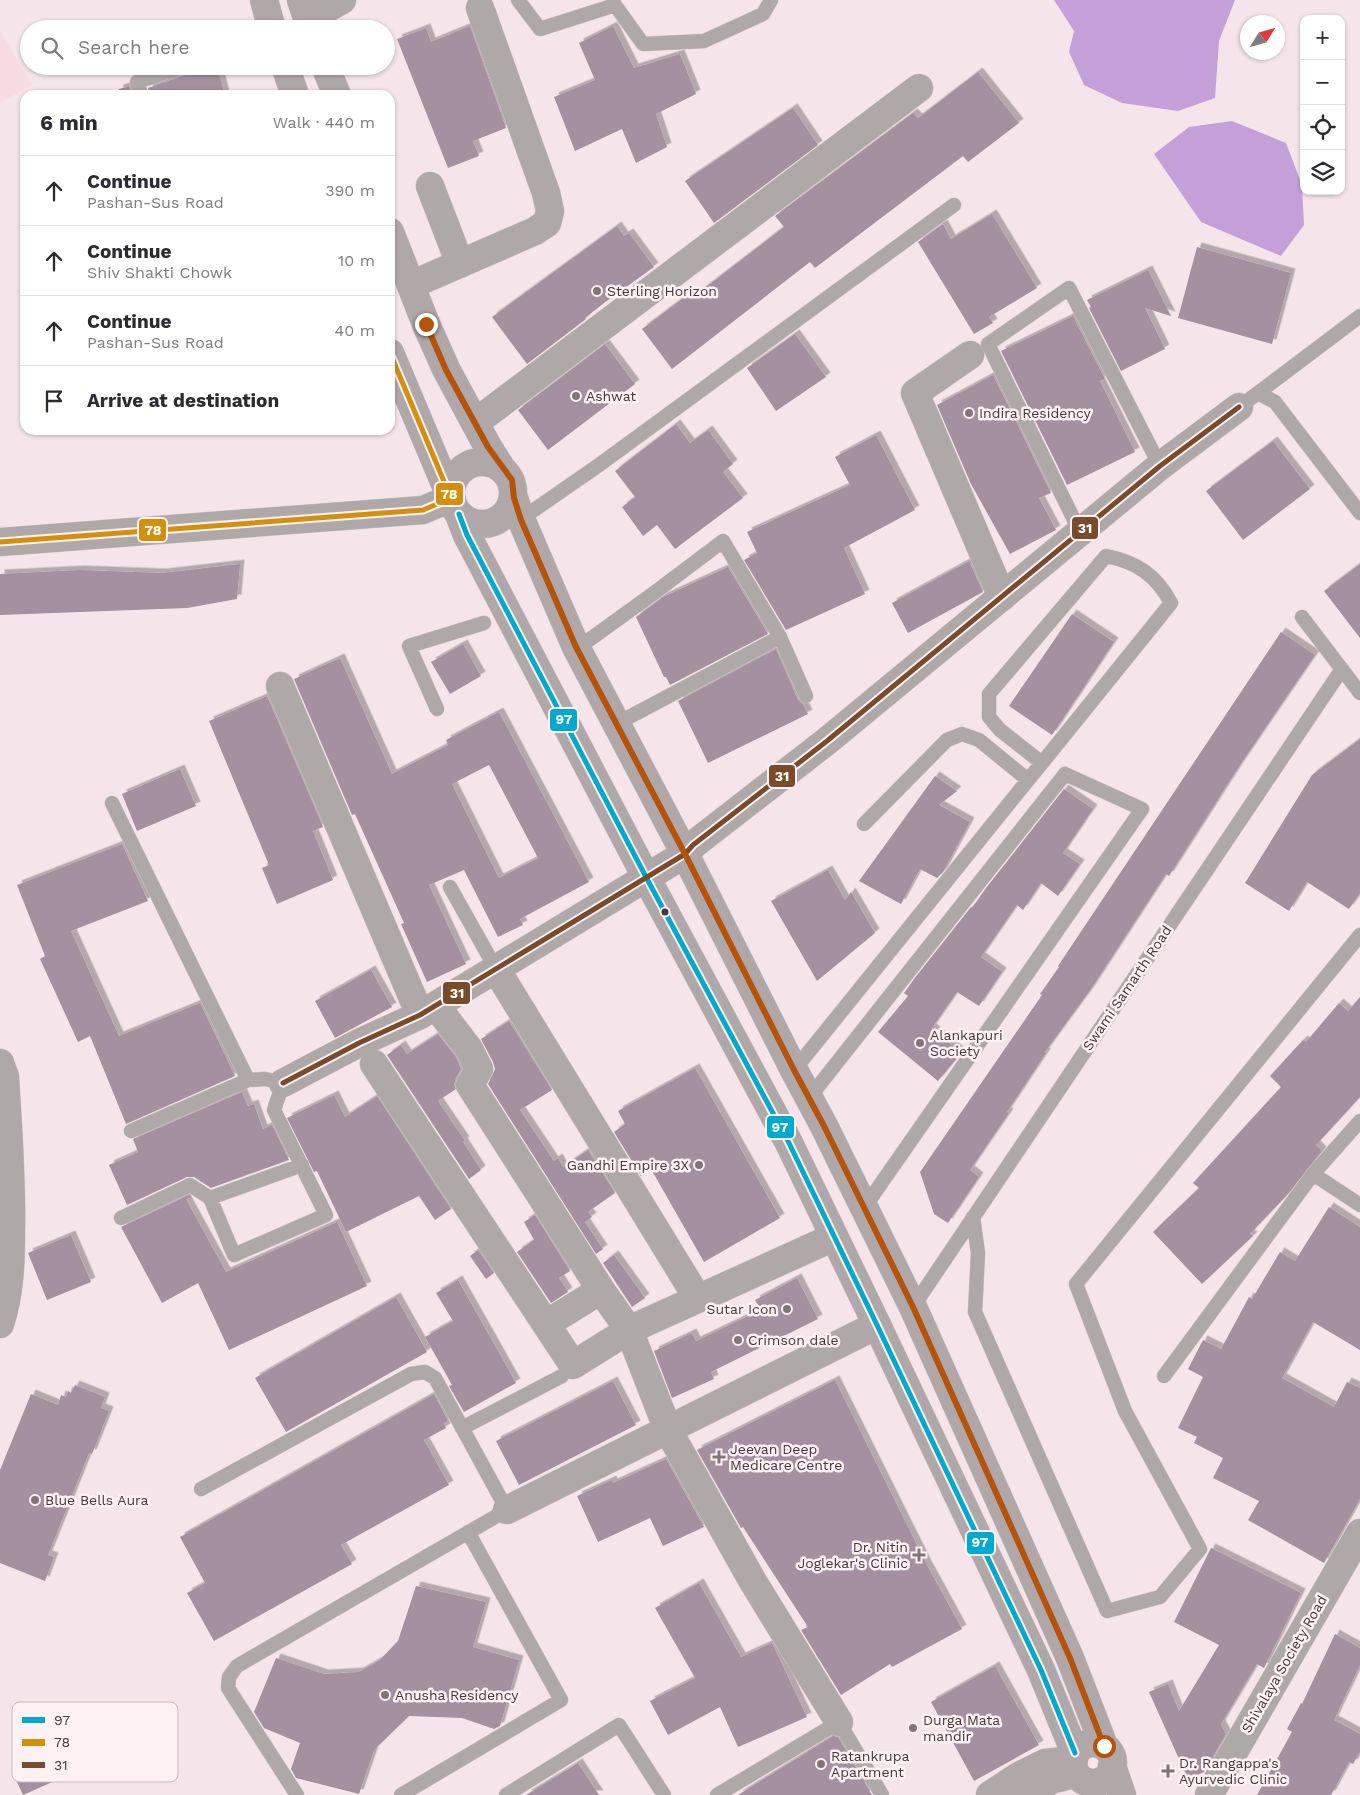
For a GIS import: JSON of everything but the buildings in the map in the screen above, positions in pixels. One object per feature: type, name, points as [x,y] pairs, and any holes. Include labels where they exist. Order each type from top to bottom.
[{"type":"main road","points":[[264,0],[270,20]]},
{"type":"main road","points":[[288,75],[293,90]]},
{"type":"main road","points":[[329,75],[335,90]]},
{"type":"main road","points":[[395,245],[446,370],[488,447],[512,480],[517,509],[576,647],[685,854],[824,1126],[913,1307],[1070,1658],[1122,1795]]},
{"type":"main road","points":[[395,365],[467,535],[646,878],[788,1141],[1041,1670],[1080,1773]]},
{"type":"main road","points":[[500,466],[486,461],[472,462],[459,471],[452,483],[455,506],[471,522],[484,524],[498,520],[508,511],[517,509]]},
{"type":"main road","points":[[990,1795],[1019,1776],[1045,1763],[1100,1781],[1105,1778],[1108,1756]]},
{"type":"main road","points":[[1026,1795],[1053,1779],[1080,1773]]},
{"type":"street","points":[[306,16],[342,0]]},
{"type":"street","points":[[411,286],[535,231],[547,223],[550,211],[546,192],[480,8]]},
{"type":"street","points":[[476,422],[919,88]]},
{"type":"street","points":[[430,186],[460,264]]},
{"type":"street","points":[[970,355],[915,393],[1002,597]]},
{"type":"street","points":[[283,1083],[359,1043],[428,1010],[685,854],[693,845],[827,741],[1160,466],[1248,400]]},
{"type":"street","points":[[0,542],[455,506]]},
{"type":"street","points":[[280,686],[428,1010],[469,1049],[479,1069],[470,1084],[629,1330],[668,1430],[752,1580],[839,1722]]},
{"type":"street","points":[[496,969],[698,1299]]},
{"type":"street","points":[[374,1064],[573,1365],[629,1330],[834,1237]]},
{"type":"street","points":[[0,1324],[6,1305],[11,1254],[12,1186],[2,1073]]},
{"type":"street","points":[[546,1324],[602,1290]]},
{"type":"street","points":[[507,1510],[877,1325]]},
{"type":"street","name":"Shivalaya Society Road","points":[[1208,1795],[1360,1533]]},
{"type":"lane","points":[[518,0],[540,29],[615,5],[643,44],[704,41],[763,14],[771,0]]},
{"type":"lane","points":[[140,90],[138,82],[159,75]]},
{"type":"lane","points":[[517,509],[599,465],[954,205]]},
{"type":"lane","points":[[1080,532],[988,344],[1069,288],[1160,466]]},
{"type":"lane","points":[[1248,400],[1360,316]]},
{"type":"lane","points":[[1248,400],[1275,402],[1360,514]]},
{"type":"lane","points":[[576,647],[647,598],[723,541],[780,637],[806,696]]},
{"type":"lane","points":[[794,1070],[1042,763],[1171,603],[1165,592],[1145,570],[1124,560],[1106,556],[989,694],[989,717],[1000,730],[1042,763]]},
{"type":"lane","points":[[1302,617],[1360,693]]},
{"type":"lane","points":[[437,709],[409,646],[484,624]]},
{"type":"lane","points":[[616,724],[780,637]]},
{"type":"lane","name":"Swami Samarth Road","points":[[913,1307],[1342,669]]},
{"type":"lane","points":[[864,824],[947,740],[962,734],[979,740],[1028,780]]},
{"type":"lane","points":[[809,1098],[1065,774],[1142,809],[864,1208]]},
{"type":"lane","points":[[112,803],[248,1080]]},
{"type":"lane","points":[[450,888],[496,969]]},
{"type":"lane","points":[[973,1217],[978,1252],[975,1312],[1106,1612],[1160,1597],[1200,1549],[1126,1411],[1076,1284],[1360,935]]},
{"type":"lane","points":[[121,1218],[190,1186],[210,1198],[234,1255],[326,1215],[274,1110],[283,1083],[265,1079],[248,1080],[131,1131]]},
{"type":"lane","points":[[1164,1376],[1312,1174],[1360,1121]]},
{"type":"lane","points":[[210,1198],[302,1166]]},
{"type":"lane","points":[[1312,1174],[1360,1204]]},
{"type":"lane","points":[[201,1490],[411,1374],[425,1372],[435,1378],[507,1510],[238,1666],[229,1678],[228,1688],[297,1795]]},
{"type":"lane","points":[[462,1428],[562,1376]]},
{"type":"lane","points":[[401,1795],[561,1700],[468,1532]]},
{"type":"lane","points":[[717,1795],[839,1722],[882,1795]]},
{"type":"lane","points":[[506,1795],[619,1725],[664,1795]]},
{"type":"shaded area","points":[[1054,0],[1235,0],[1219,41],[1215,98],[1178,111],[1122,103],[1084,85],[1069,52],[1074,31]]},
{"type":"shaded area","points":[[0,30],[20,64],[20,75],[26,75],[32,85],[20,90],[0,103]]},
{"type":"shaded area","points":[[1232,121],[1286,143],[1300,180],[1304,225],[1281,256],[1201,222],[1154,154],[1189,127]]},
{"type":"transit line","name":"78","points":[[0,542],[423,510],[451,498],[395,365]]},
{"type":"transit line","name":"31","points":[[283,1083],[359,1043],[420,1015],[685,854],[693,845],[827,741],[1160,466],[1239,407]]},
{"type":"transit line","name":"97","points":[[459,514],[467,535],[646,877],[788,1141],[1041,1670],[1075,1753]]},
{"type":"place","name":"Sterling Horizon","points":[[597,291]]},
{"type":"place","name":"Ashwat","points":[[576,396]]},
{"type":"place","name":"Indira Residency","points":[[969,413]]},
{"type":"place","name":"Alankapuri Society","points":[[920,1043]]},
{"type":"place","name":"Gandhi Empire 3X","points":[[699,1165]]},
{"type":"place","name":"Sutar Icon","points":[[787,1309]]},
{"type":"place","name":"Crimson dale","points":[[738,1340]]},
{"type":"place","name":"Jeevan Deep Medicare Centre","points":[[719,1457]]},
{"type":"place","name":"Blue Bells Aura","points":[[35,1500]]},
{"type":"place","name":"Dr. Nitin Joglekar's Clinic","points":[[919,1555]]},
{"type":"place","name":"Anusha Residency","points":[[385,1695]]},
{"type":"place","name":"Durga Mata mandir","points":[[913,1728]]},
{"type":"place","name":"Ratankrupa Apartment","points":[[821,1764]]},
{"type":"place","name":"Dr. Rangappa's Ayurvedic Clinic","points":[[1168,1771]]},
{"type":"route","points":[[426,324],[446,370],[488,447],[512,480],[514,498],[521,520],[576,647],[685,854],[824,1126],[913,1307],[1070,1658],[1104,1746]]}]
